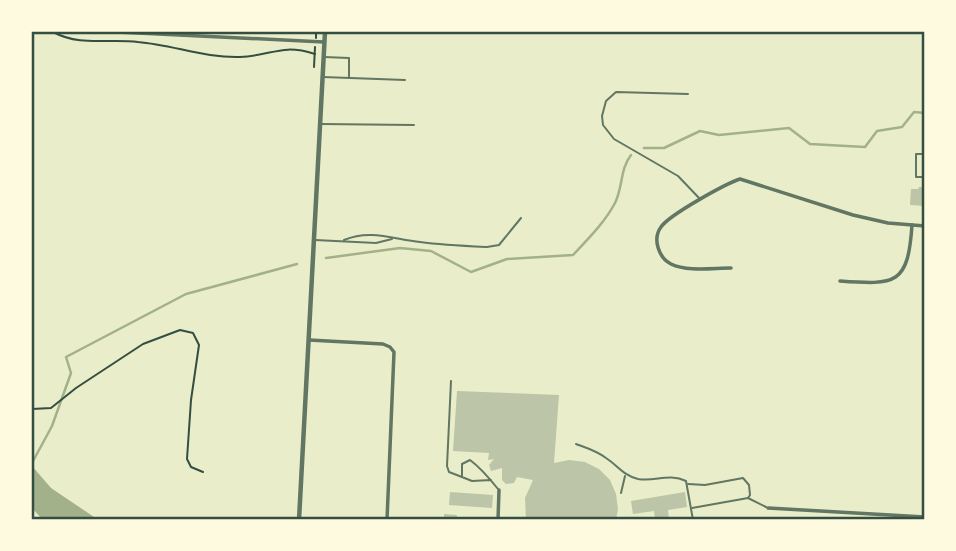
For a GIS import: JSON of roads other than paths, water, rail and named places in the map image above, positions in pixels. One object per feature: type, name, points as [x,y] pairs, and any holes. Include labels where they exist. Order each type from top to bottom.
[{"type":"street","points":[[234,32],[234,38]]},
{"type":"street","points":[[299,520],[325,32]]},
{"type":"street","points":[[118,34],[324,42]]},
{"type":"street","points":[[731,268],[674,266],[659,252],[657,239],[661,227],[700,200],[740,179],[853,215],[888,223],[925,226]]},
{"type":"street","points":[[841,281],[878,284],[896,277],[906,265],[912,225]]},
{"type":"street","points":[[309,341],[383,344],[394,352],[387,520]]},
{"type":"street","points":[[498,520],[499,490]]},
{"type":"street","points":[[768,508],[925,517]]},
{"type":"lane","points":[[323,57],[349,58],[349,78]]},
{"type":"lane","points":[[322,76],[405,80]]},
{"type":"lane","points":[[688,94],[617,92],[606,101],[602,116],[603,125],[614,139],[678,176],[700,200]]},
{"type":"lane","points":[[320,124],[414,125]]},
{"type":"lane","points":[[925,154],[916,154],[916,177],[925,177]]},
{"type":"lane","points":[[314,240],[376,243],[392,239],[487,247],[499,245],[520,218]]},
{"type":"lane","points":[[344,240],[371,234],[387,235],[392,239]]},
{"type":"lane","points":[[451,381],[447,466],[449,472],[472,481],[491,480]]},
{"type":"lane","points":[[576,444],[603,455],[625,475],[650,480],[666,476],[679,478],[687,484],[705,485],[743,478],[749,485],[748,498]]},
{"type":"lane","points":[[462,477],[462,464],[470,460],[499,490]]},
{"type":"lane","points":[[621,493],[625,475]]},
{"type":"lane","points":[[687,484],[693,520]]},
{"type":"lane","points":[[691,508],[748,498],[768,508]]},
{"type":"waterway","points":[[644,148],[664,148],[700,131],[719,135],[789,128],[810,144],[865,147],[877,131],[902,127],[914,112],[925,113]]},
{"type":"waterway","points":[[326,258],[400,248],[431,251],[471,272],[507,259],[573,255],[611,210],[618,197],[625,166],[631,155]]},
{"type":"waterway","points":[[32,463],[52,426],[71,373],[66,357],[186,294],[297,264]]}]
